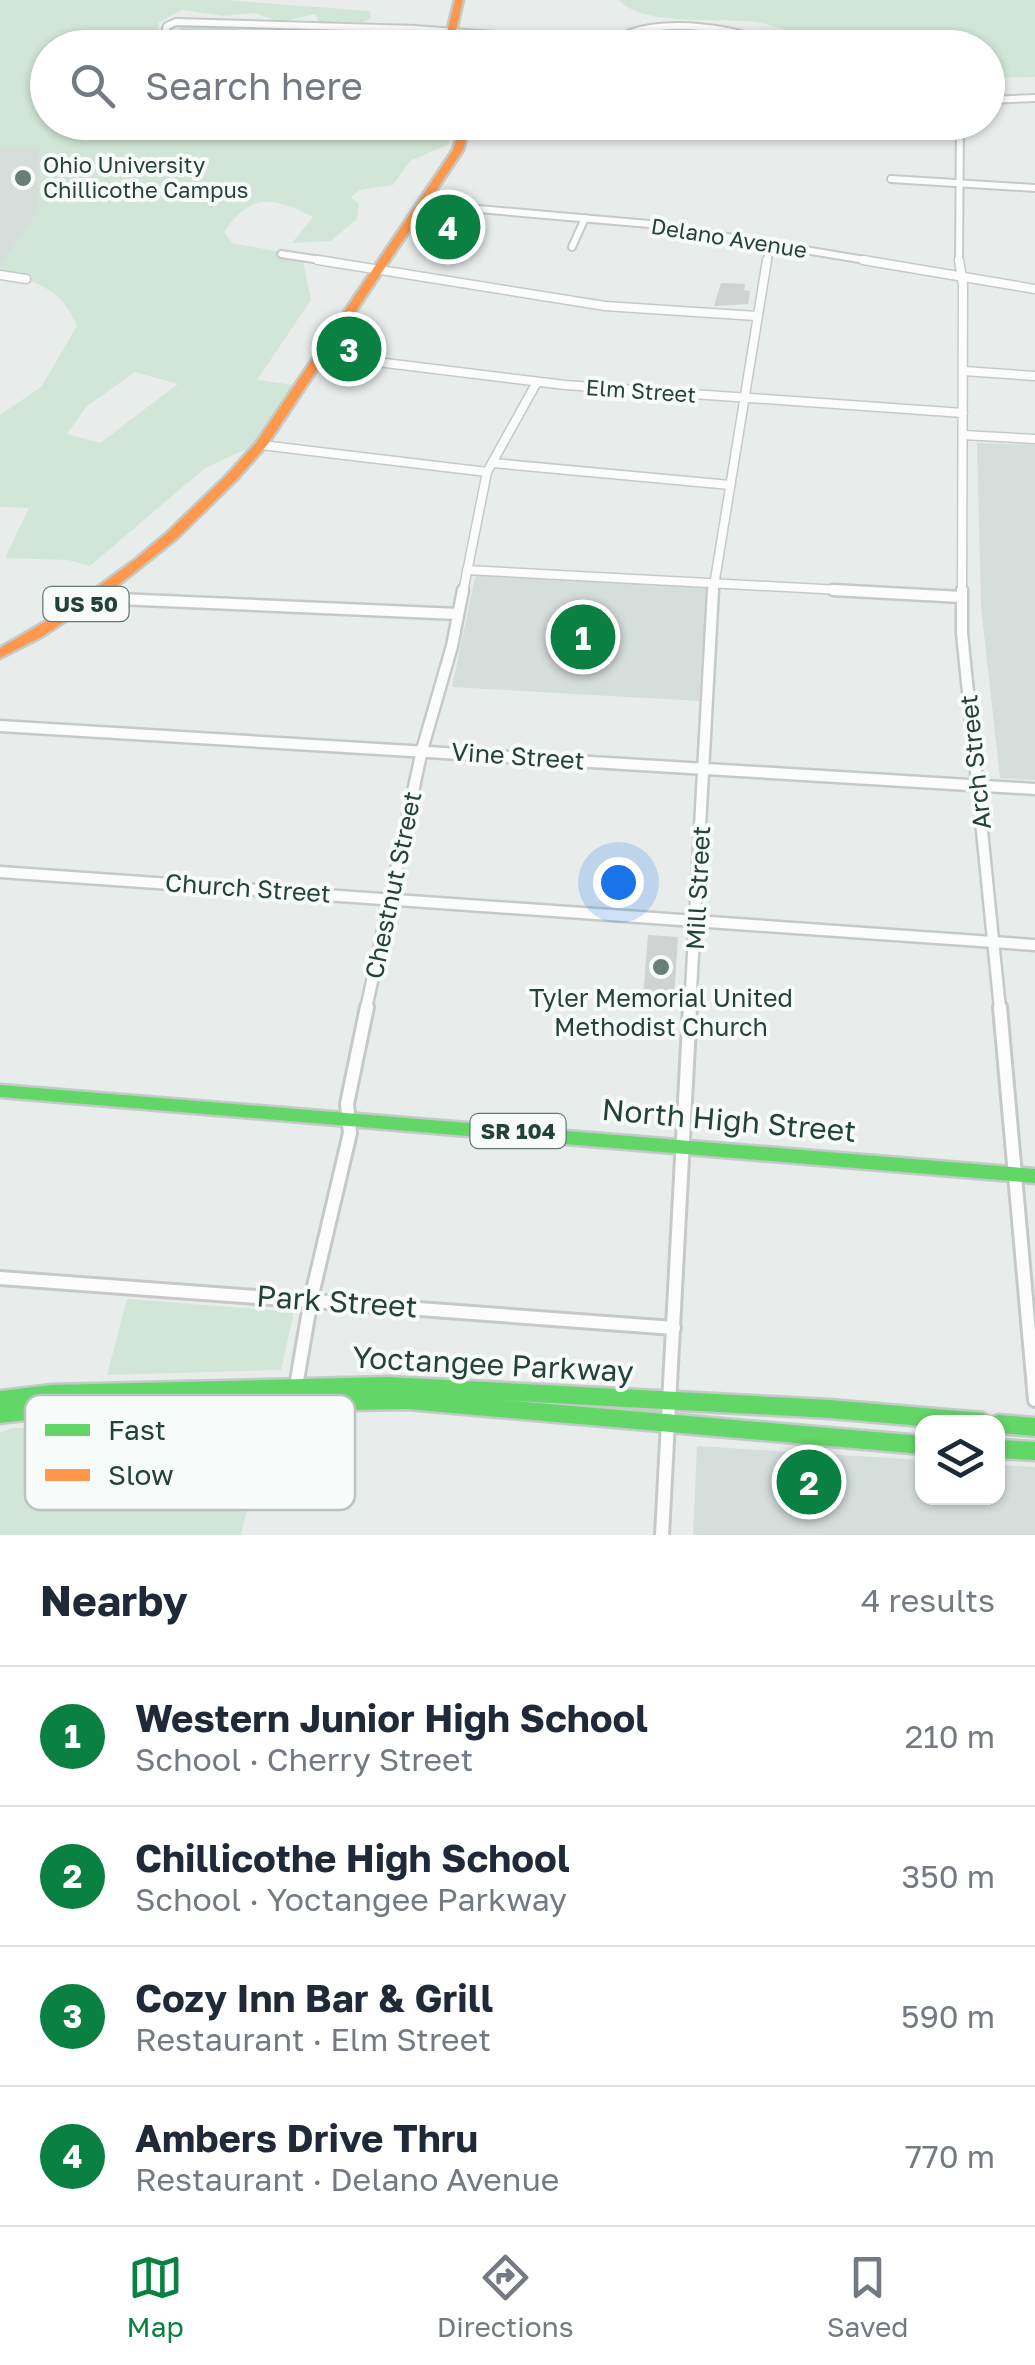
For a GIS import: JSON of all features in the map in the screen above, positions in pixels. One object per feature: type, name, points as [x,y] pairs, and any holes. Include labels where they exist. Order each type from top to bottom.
[{"type":"main road","points":[[452,30],[459,0]]},
{"type":"main road","name":"US 50","points":[[0,654],[138,568],[178,533],[261,444],[458,150],[461,140]]},
{"type":"main road","name":"North High Street","points":[[0,1091],[1035,1176]]},
{"type":"main road","name":"Yoctangee Parkway","points":[[260,1395],[388,1384],[915,1418]]},
{"type":"main road","name":"Yoctangee Parkway","points":[[37,1395],[327,1395]]},
{"type":"main road","name":"Yoctangee Parkway","points":[[0,1400],[25,1397]]},
{"type":"main road","name":"Yoctangee Parkway","points":[[355,1397],[915,1444]]},
{"type":"main road","name":"Yoctangee Parkway","points":[[0,1414],[25,1411]]},
{"type":"main road","points":[[1005,1425],[1035,1427]]},
{"type":"main road","points":[[1005,1449],[1035,1451]]},
{"type":"street","points":[[167,30],[171,22],[374,30]]},
{"type":"street","points":[[638,30],[702,30]]},
{"type":"street","points":[[1005,99],[1035,98]]},
{"type":"street","name":"Arch Street","points":[[960,140],[959,276],[963,285],[964,371],[961,597],[1035,1400]]},
{"type":"street","points":[[891,180],[1035,188]]},
{"type":"street","name":"Delano Avenue","points":[[422,204],[585,218],[770,244],[1035,289]]},
{"type":"street","points":[[572,247],[585,218]]},
{"type":"street","name":"Mill Street","points":[[662,1535],[714,584],[770,244]]},
{"type":"street","points":[[281,254],[605,306],[756,316]]},
{"type":"street","points":[[0,275],[26,278]]},
{"type":"street","name":"Elm Street","points":[[320,355],[536,382],[963,413]]},
{"type":"street","points":[[964,371],[1035,376]]},
{"type":"street","name":"Chestnut Street","points":[[295,1393],[311,1299],[350,1133],[347,1117],[422,750],[458,614],[490,468],[536,382]]},
{"type":"street","points":[[963,435],[1035,439]]},
{"type":"street","points":[[261,444],[490,468],[730,485]]},
{"type":"street","points":[[467,570],[961,597]]},
{"type":"street","points":[[95,598],[458,614]]},
{"type":"street","name":"Vine Street","points":[[0,726],[1035,789]]},
{"type":"street","name":"Church Street","points":[[0,872],[1035,945]]},
{"type":"street","name":"Park Street","points":[[0,1278],[674,1328]]},
{"type":"shaded area","name":"Ohio University Chillicothe Campus","points":[[0,145],[47,145],[45,212],[0,269]]},
{"type":"shaded area","points":[[977,443],[1035,445],[1035,780],[1000,778],[981,607]]},
{"type":"shaded area","points":[[476,573],[706,587],[699,701],[452,687]]},
{"type":"shaded area","points":[[697,1446],[915,1460],[915,1505],[1005,1505],[1005,1465],[1035,1467],[1035,1535],[693,1535]]},
{"type":"green space","points":[[0,0],[226,0],[370,11],[371,18],[346,25],[319,22],[315,14],[279,22],[255,13],[224,16],[182,10],[158,23],[158,30],[30,30],[30,140],[448,140],[449,144],[410,161],[393,185],[359,190],[351,198],[359,204],[357,219],[331,241],[292,243],[313,217],[275,202],[254,204],[234,219],[224,232],[232,243],[302,256],[311,300],[257,380],[295,385],[253,446],[205,468],[90,566],[68,560],[5,558],[29,508],[0,507],[0,415],[41,387],[77,326],[64,304],[47,289],[0,275],[0,266],[37,213],[39,148],[0,148]],"holes":[[[135,372],[178,384],[100,443],[67,434],[87,406]]]},
{"type":"green space","points":[[619,0],[1035,0],[1035,77],[1005,78],[1005,30],[782,30],[740,21],[662,17],[629,8]]},
{"type":"green space","points":[[233,26],[235,30],[180,30],[180,27]]},
{"type":"green space","points":[[127,1299],[294,1312],[281,1370],[107,1375]]},
{"type":"green space","points":[[25,1428],[25,1510],[247,1510],[241,1535],[0,1535],[0,1433]]},
{"type":"building","points":[[721,283],[745,284],[744,290],[750,291],[748,304],[714,306]]},
{"type":"building","name":"Tyler Memorial United Methodist Church","points":[[648,935],[678,937],[674,999],[643,997]]},
{"type":"traffic: fast","points":[[0,1091],[1035,1176]]},
{"type":"traffic: fast","points":[[36,1395],[388,1385],[915,1416]]},
{"type":"traffic: fast","points":[[0,1400],[25,1397]]},
{"type":"traffic: fast","points":[[355,1401],[407,1400],[915,1444]]},
{"type":"traffic: fast","points":[[0,1414],[25,1411]]},
{"type":"traffic: fast","points":[[1005,1425],[1035,1427]]},
{"type":"traffic: fast","points":[[1005,1449],[1035,1451]]},
{"type":"traffic: slow","points":[[452,30],[459,0]]},
{"type":"traffic: slow","points":[[0,654],[73,611],[140,562],[202,507],[261,445],[458,150],[461,140]]},
{"type":"place","name":"Ohio University Chillicothe Campus","points":[[23,178]]},
{"type":"place","name":"Ambers Drive Thru","points":[[448,227]]},
{"type":"place","name":"Cozy Inn Bar & Grill","points":[[349,349]]},
{"type":"place","name":"Western Junior High School","points":[[583,637]]},
{"type":"place","name":"Tyler Memorial United Methodist Church","points":[[661,967]]},
{"type":"place","name":"Chillicothe High School","points":[[809,1482]]}]
